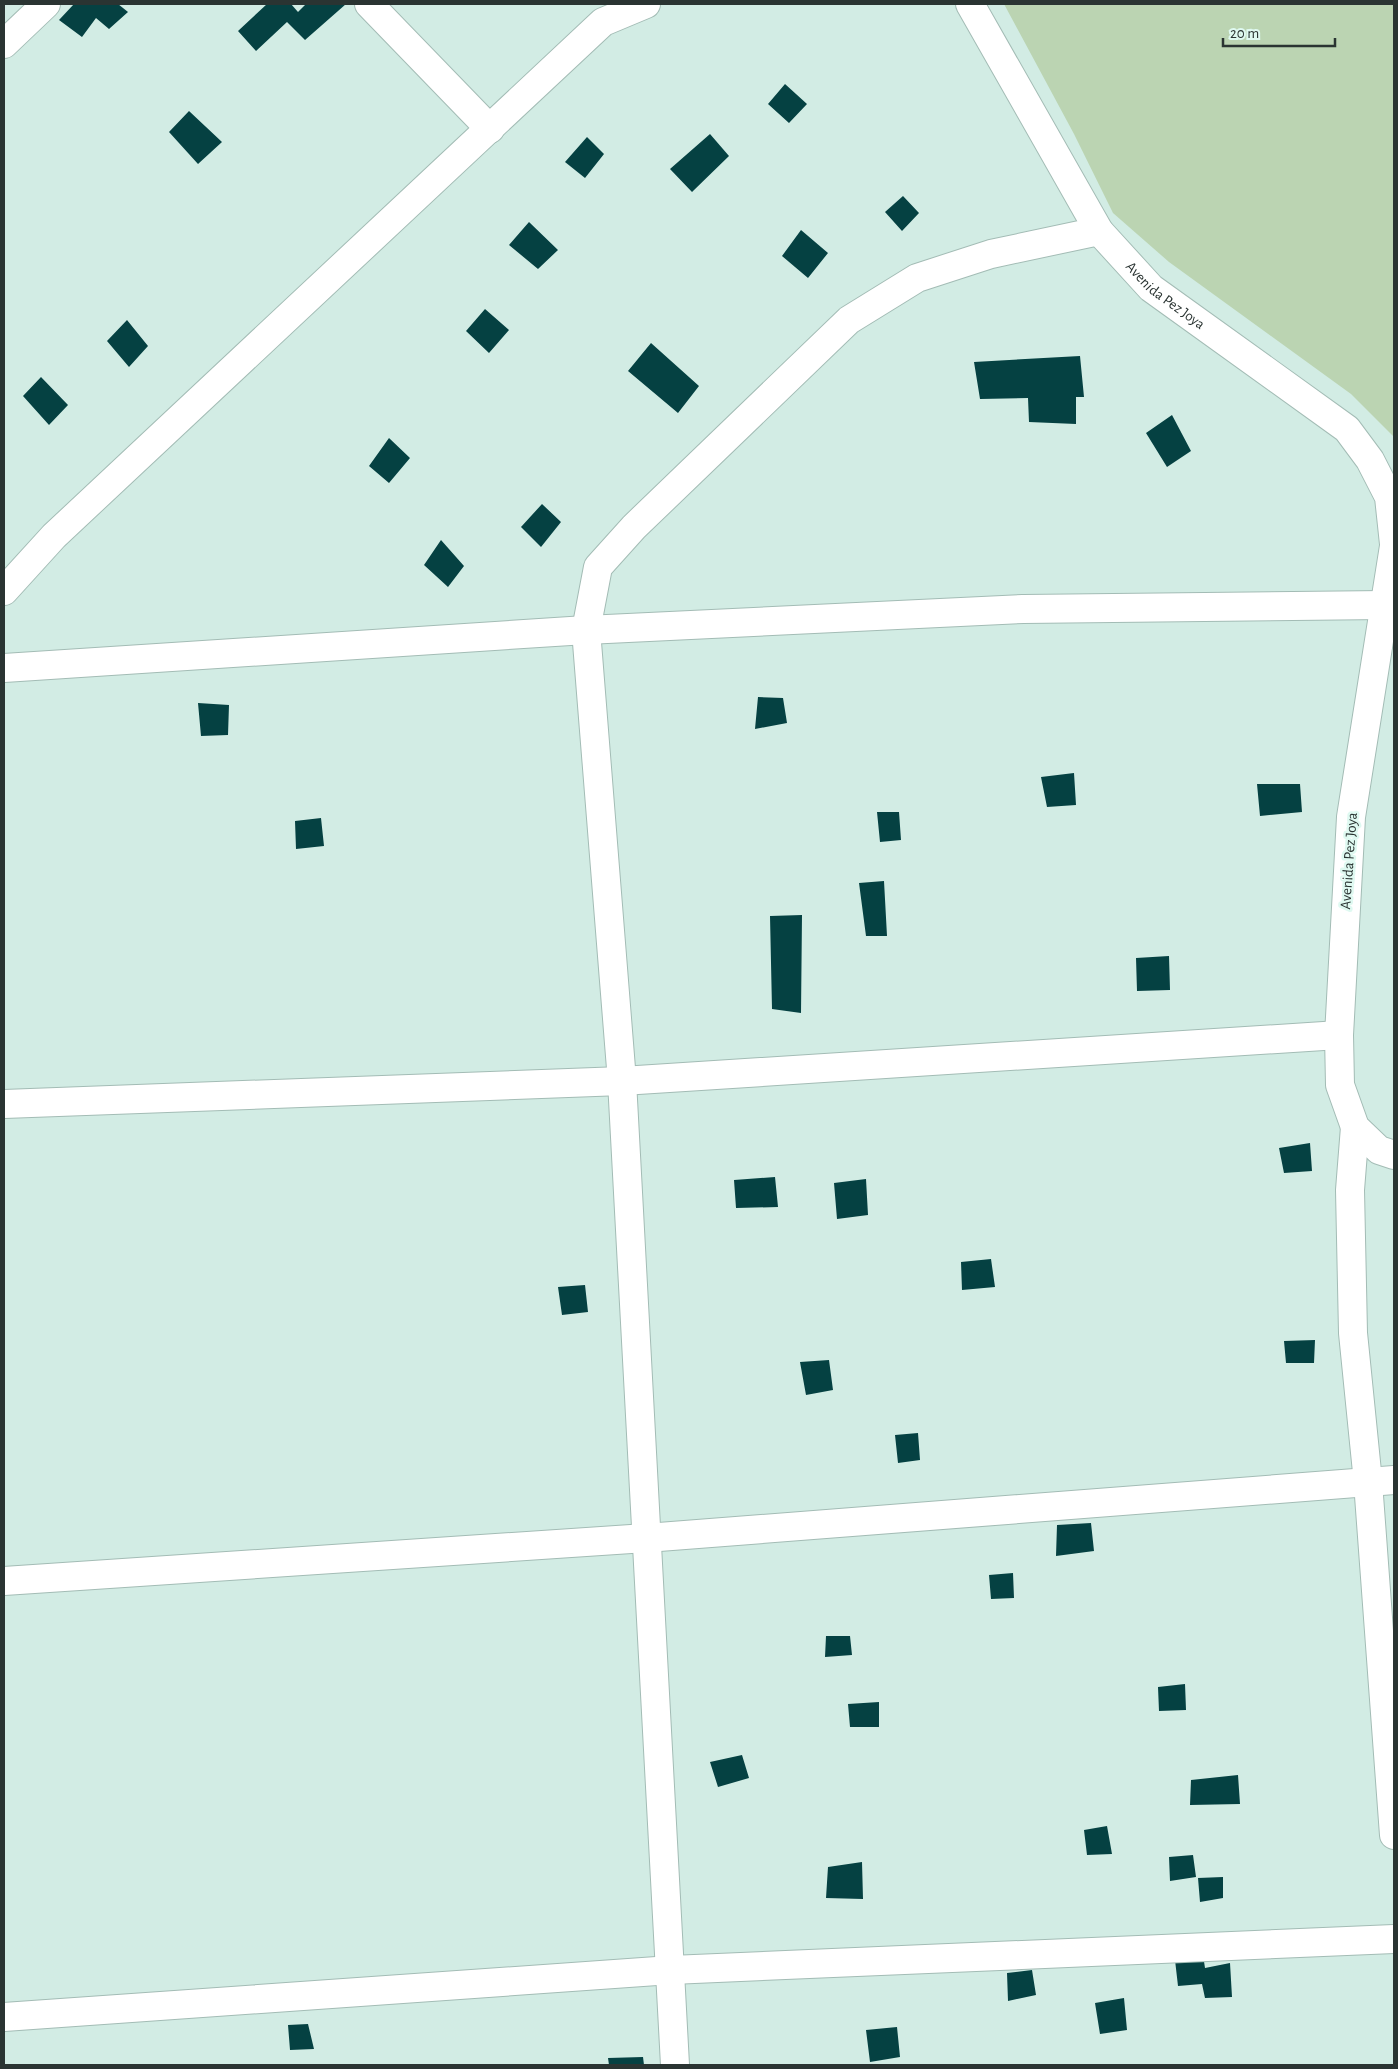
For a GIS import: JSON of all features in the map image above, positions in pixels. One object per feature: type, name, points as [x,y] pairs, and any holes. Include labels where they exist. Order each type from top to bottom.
[{"type":"street","points":[[4,44],[46,4]]},
{"type":"street","points":[[369,4],[490,129]]},
{"type":"street","points":[[4,591],[54,536],[603,22],[646,4]]},
{"type":"street","name":"Avenida Pez Joya","points":[[970,4],[1099,231],[1151,288],[1347,429],[1370,460],[1389,497],[1394,545],[1351,816],[1339,1035],[1340,1085],[1355,1127],[1379,1150],[1394,1155]]},
{"type":"street","points":[[675,2065],[622,1081],[586,630],[598,567],[634,526],[849,320],[917,278],[991,254],[1099,231]]},
{"type":"street","points":[[4,668],[586,630],[1023,609],[1385,605]]},
{"type":"street","points":[[4,1104],[622,1081],[1339,1035]]},
{"type":"street","points":[[1355,1127],[1350,1190],[1353,1333],[1368,1482],[1394,1834]]},
{"type":"street","points":[[4,1581],[646,1538],[1394,1480]]},
{"type":"street","points":[[4,2016],[671,1970],[1394,1940]]},
{"type":"green space","points":[[1004,4],[1394,4],[1394,437],[1351,394],[1169,262],[1113,213],[1074,134]]},
{"type":"building","points":[[74,4],[118,4],[128,12],[109,29],[96,18],[82,37],[59,20]]},
{"type":"building","points":[[267,4],[291,4],[298,12],[306,4],[346,4],[305,40],[287,22],[256,51],[238,31]]},
{"type":"building","points":[[785,84],[807,104],[789,123],[768,104]]},
{"type":"building","points":[[189,111],[222,142],[198,164],[169,132]]},
{"type":"building","points":[[710,134],[729,156],[692,192],[670,169]]},
{"type":"building","points":[[587,137],[604,154],[585,178],[565,162]]},
{"type":"building","points":[[903,196],[919,213],[902,231],[885,212]]},
{"type":"building","points":[[529,222],[558,250],[538,269],[509,245]]},
{"type":"building","points":[[801,230],[828,253],[808,278],[782,256]]},
{"type":"building","points":[[485,309],[509,330],[489,353],[466,331]]},
{"type":"building","points":[[127,320],[148,346],[129,367],[107,341]]},
{"type":"building","points":[[651,343],[699,386],[678,413],[628,371]]},
{"type":"building","points":[[1080,356],[1084,397],[1076,397],[1076,424],[1029,422],[1028,398],[980,399],[974,362]]},
{"type":"building","points":[[41,377],[68,405],[49,425],[23,396]]},
{"type":"building","points":[[1172,415],[1191,451],[1167,467],[1146,433]]},
{"type":"building","points":[[389,438],[410,458],[389,483],[369,466]]},
{"type":"building","points":[[542,504],[561,522],[541,547],[521,527]]},
{"type":"building","points":[[441,540],[464,566],[448,587],[424,565]]},
{"type":"building","points":[[758,697],[783,698],[787,723],[755,729]]},
{"type":"building","points":[[198,703],[229,705],[228,735],[201,736]]},
{"type":"building","points":[[1074,773],[1076,805],[1047,807],[1041,777]]},
{"type":"building","points":[[1257,784],[1300,784],[1302,812],[1260,816]]},
{"type":"building","points":[[877,812],[899,812],[901,840],[880,842]]},
{"type":"building","points":[[321,818],[324,846],[296,849],[295,821]]},
{"type":"building","points":[[884,881],[887,936],[866,936],[859,883]]},
{"type":"building","points":[[802,915],[801,1013],[772,1009],[770,916]]},
{"type":"building","points":[[1169,956],[1170,990],[1137,991],[1136,958]]},
{"type":"building","points":[[1310,1143],[1312,1171],[1284,1173],[1279,1148]]},
{"type":"building","points":[[775,1177],[778,1207],[736,1208],[734,1180]]},
{"type":"building","points":[[866,1179],[868,1215],[837,1219],[834,1183]]},
{"type":"building","points":[[991,1259],[995,1287],[962,1290],[961,1262]]},
{"type":"building","points":[[585,1285],[588,1312],[562,1315],[558,1287]]},
{"type":"building","points":[[1315,1340],[1314,1363],[1286,1363],[1284,1341]]},
{"type":"building","points":[[829,1360],[833,1390],[806,1395],[800,1362]]},
{"type":"building","points":[[918,1433],[920,1460],[898,1463],[895,1435]]},
{"type":"building","points":[[1091,1523],[1094,1551],[1056,1556],[1057,1525]]},
{"type":"building","points":[[1013,1573],[1014,1598],[991,1599],[989,1575]]},
{"type":"building","points":[[826,1636],[850,1636],[852,1655],[825,1657]]},
{"type":"building","points":[[1185,1684],[1186,1710],[1159,1711],[1158,1687]]},
{"type":"building","points":[[879,1702],[879,1727],[850,1727],[848,1704]]},
{"type":"building","points":[[742,1755],[749,1778],[718,1787],[710,1762]]},
{"type":"building","points":[[1238,1775],[1240,1804],[1190,1805],[1191,1780]]},
{"type":"building","points":[[1107,1826],[1112,1854],[1087,1855],[1084,1830]]},
{"type":"building","points":[[1193,1855],[1196,1877],[1170,1881],[1169,1857]]},
{"type":"building","points":[[862,1862],[863,1899],[826,1898],[828,1867]]},
{"type":"building","points":[[1223,1877],[1223,1898],[1200,1902],[1198,1878]]},
{"type":"building","points":[[1203,1955],[1205,1968],[1230,1963],[1232,1997],[1205,1998],[1202,1984],[1178,1986],[1175,1960]]},
{"type":"building","points":[[1032,1970],[1036,1995],[1008,2001],[1007,1973]]},
{"type":"building","points":[[1124,1998],[1127,2030],[1100,2034],[1095,2003]]},
{"type":"building","points":[[308,2024],[314,2049],[290,2050],[288,2025]]},
{"type":"building","points":[[897,2027],[900,2057],[870,2062],[866,2030]]},
{"type":"building","points":[[643,2057],[644,2065],[609,2065],[608,2058]]}]
